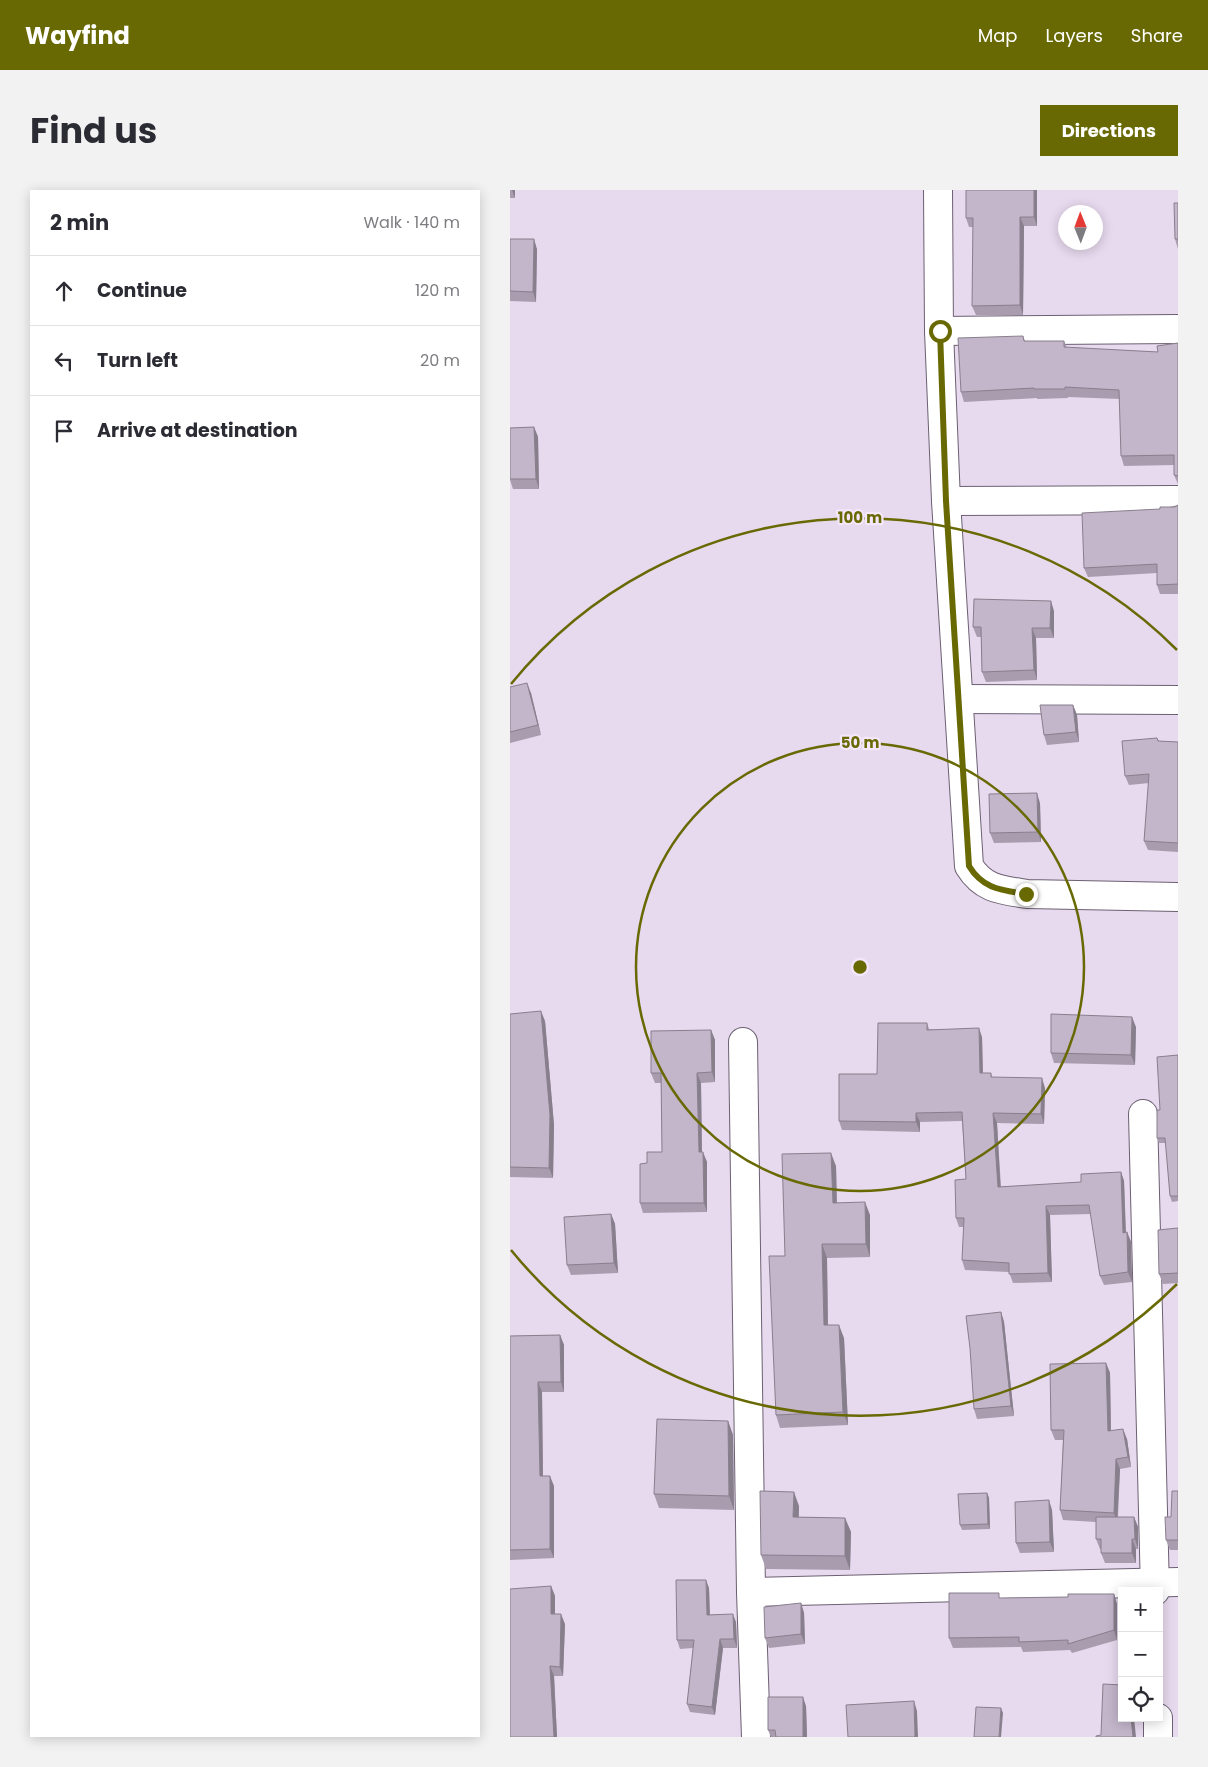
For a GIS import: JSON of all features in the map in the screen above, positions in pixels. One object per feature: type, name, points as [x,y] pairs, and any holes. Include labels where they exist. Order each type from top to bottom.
[{"type":"street","points":[[938,190],[940,331],[946,501],[969,866],[975,876],[987,885],[1004,891],[1026,894],[1178,897]]},
{"type":"street","points":[[940,331],[1178,329]]},
{"type":"street","points":[[946,501],[1178,500]]},
{"type":"street","points":[[959,700],[1178,700]]},
{"type":"street","points":[[743,1042],[751,1592],[756,1737]]},
{"type":"street","points":[[751,1592],[1162,1585],[1143,1114]]},
{"type":"street","points":[[1158,1722],[1158,1737]]},
{"type":"building","points":[[966,190],[1034,190],[1034,217],[1020,217],[1020,305],[972,306],[973,218],[966,218]]},
{"type":"building","points":[[1174,203],[1178,203],[1178,239],[1175,239]]},
{"type":"building","points":[[510,239],[534,239],[533,292],[510,291]]},
{"type":"building","points":[[1023,336],[1024,341],[1064,341],[1064,347],[1158,352],[1157,346],[1178,343],[1178,476],[1174,475],[1174,455],[1121,456],[1119,390],[1065,387],[1065,389],[1034,388],[961,392],[958,338]]},
{"type":"building","points":[[534,427],[536,479],[510,479],[510,428]]},
{"type":"building","points":[[1178,505],[1178,584],[1157,585],[1157,564],[1084,568],[1082,513],[1160,509],[1160,507],[1175,507]]},
{"type":"building","points":[[974,599],[1051,601],[1050,628],[1032,628],[1034,670],[982,672],[981,627],[973,627]]},
{"type":"building","points":[[527,683],[538,725],[510,732],[510,687]]},
{"type":"building","points":[[1040,705],[1073,705],[1076,732],[1044,735]]},
{"type":"building","points":[[1157,738],[1158,741],[1178,742],[1178,843],[1144,841],[1149,774],[1125,776],[1122,741]]},
{"type":"building","points":[[1037,793],[1038,832],[990,833],[989,794]]},
{"type":"building","points":[[541,1011],[550,1115],[549,1168],[510,1167],[510,1014]]},
{"type":"building","points":[[1051,1014],[1132,1017],[1131,1055],[1051,1053]]},
{"type":"building","points":[[878,1023],[927,1023],[927,1030],[979,1028],[980,1073],[991,1073],[991,1077],[1042,1078],[1041,1114],[993,1113],[998,1187],[1081,1182],[1081,1174],[1121,1172],[1123,1233],[1127,1232],[1128,1272],[1100,1276],[1089,1205],[1046,1206],[1048,1273],[1009,1274],[1009,1263],[962,1260],[964,1218],[956,1218],[955,1180],[966,1179],[962,1112],[916,1113],[916,1122],[839,1121],[839,1074],[877,1074]]},
{"type":"building","points":[[711,1030],[712,1072],[697,1073],[699,1152],[703,1152],[704,1203],[640,1203],[640,1164],[647,1163],[647,1152],[662,1152],[661,1073],[651,1073],[651,1031]]},
{"type":"building","points":[[1178,1055],[1178,1196],[1170,1196],[1165,1138],[1157,1138],[1157,1110],[1160,1110],[1157,1057]]},
{"type":"building","points":[[831,1153],[833,1203],[865,1202],[866,1244],[822,1244],[824,1325],[839,1325],[843,1412],[776,1415],[769,1256],[785,1256],[782,1154]]},
{"type":"building","points":[[611,1214],[614,1263],[567,1265],[564,1217]]},
{"type":"building","points":[[1178,1228],[1178,1273],[1159,1274],[1158,1230]]},
{"type":"building","points":[[1001,1312],[1011,1406],[974,1409],[966,1316]]},
{"type":"building","points":[[560,1335],[561,1382],[538,1382],[540,1476],[550,1476],[550,1549],[510,1550],[510,1336]]},
{"type":"building","points":[[1106,1363],[1108,1431],[1123,1429],[1128,1457],[1116,1459],[1114,1513],[1060,1510],[1064,1430],[1051,1430],[1050,1364]]},
{"type":"building","points":[[657,1419],[728,1421],[729,1496],[654,1494]]},
{"type":"building","points":[[760,1491],[794,1492],[793,1517],[845,1518],[845,1556],[761,1555]]},
{"type":"building","points":[[1172,1491],[1178,1491],[1178,1540],[1166,1540],[1165,1517],[1171,1517]]},
{"type":"building","points":[[987,1493],[988,1524],[960,1525],[958,1494]]},
{"type":"building","points":[[1049,1500],[1050,1542],[1016,1543],[1015,1502]]},
{"type":"building","points":[[1096,1517],[1134,1517],[1135,1539],[1132,1539],[1132,1553],[1101,1553],[1101,1539],[1096,1539]]},
{"type":"building","points":[[676,1580],[706,1580],[707,1615],[733,1614],[734,1639],[720,1639],[712,1707],[687,1704],[694,1640],[677,1640]]},
{"type":"building","points":[[551,1586],[551,1614],[561,1614],[560,1667],[550,1666],[554,1737],[510,1737],[510,1589]]},
{"type":"building","points":[[949,1593],[999,1593],[999,1598],[1068,1597],[1068,1594],[1114,1594],[1114,1630],[1068,1644],[1068,1640],[1019,1642],[1019,1637],[949,1638]]},
{"type":"building","points":[[801,1603],[801,1634],[765,1638],[764,1607]]},
{"type":"building","points":[[1103,1684],[1118,1685],[1118,1722],[1131,1722],[1133,1737],[1096,1737],[1101,1735]]},
{"type":"building","points":[[768,1697],[803,1697],[803,1737],[776,1737],[775,1730],[768,1730]]},
{"type":"building","points":[[914,1701],[915,1737],[848,1737],[846,1705]]},
{"type":"building","points":[[976,1707],[1001,1708],[999,1737],[974,1737]]},
{"type":"route","points":[[940,331],[946,501],[969,866],[975,876],[987,885],[1004,891],[1026,894]]}]
